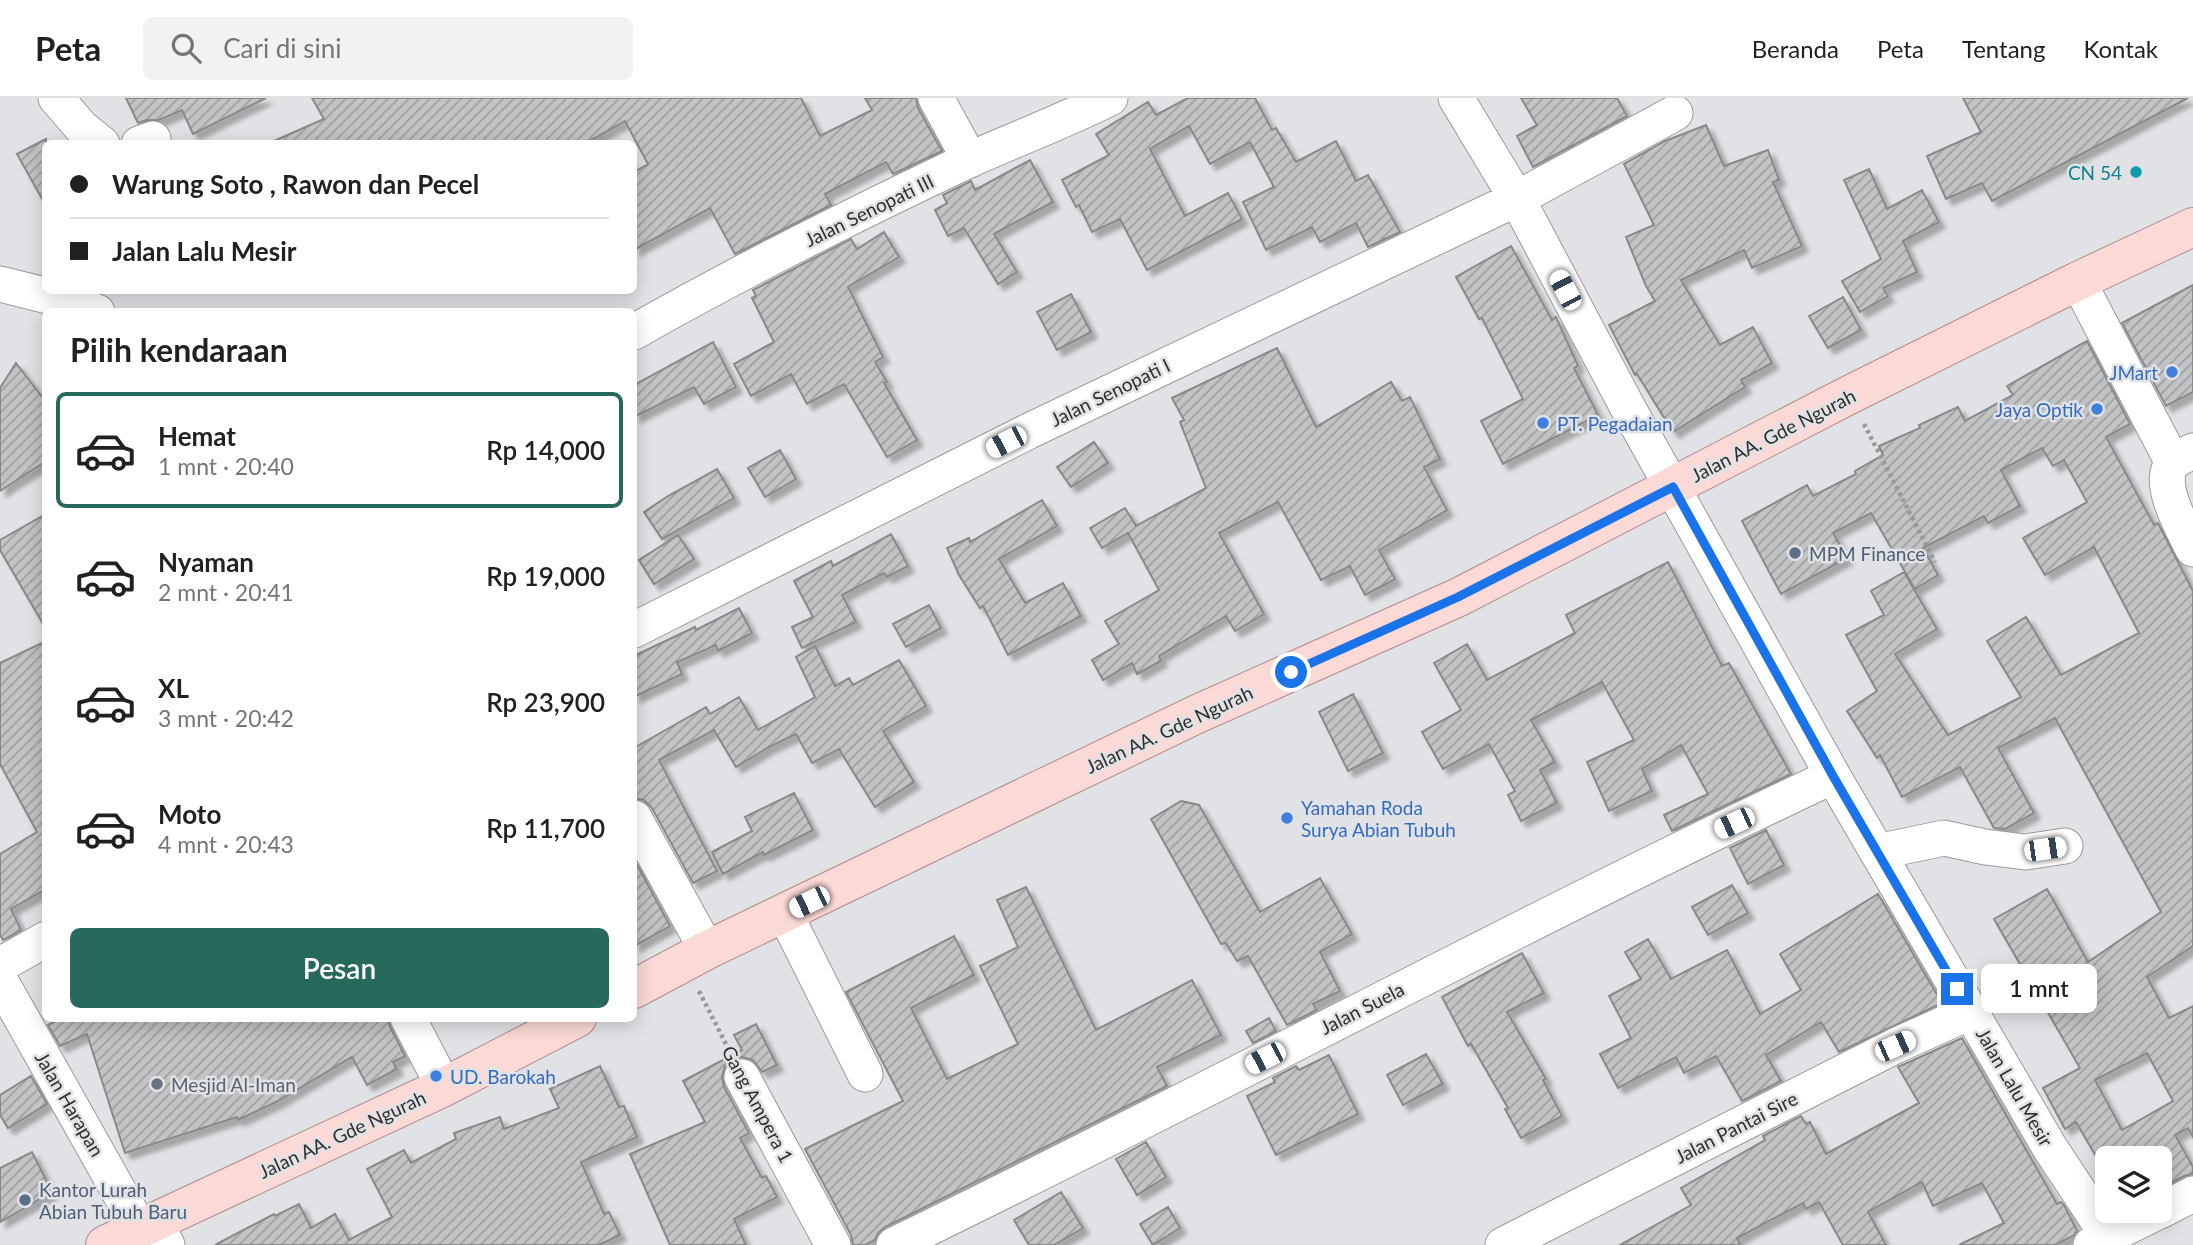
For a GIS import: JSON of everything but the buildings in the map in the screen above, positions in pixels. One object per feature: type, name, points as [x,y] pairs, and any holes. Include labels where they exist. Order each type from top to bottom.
[{"type":"main road","name":"Jalan AA. Gde Ngurah","points":[[637,987],[696,956],[1195,715],[1458,597],[1849,395],[2193,227]]},
{"type":"main road","name":"Jalan AA. Gde Ngurah","points":[[105,1245],[154,1232],[569,1022]]},
{"type":"street","points":[[56,98],[82,128],[97,140]]},
{"type":"street","points":[[936,98],[970,160]]},
{"type":"street","name":"Jalan Senopati III","points":[[637,330],[718,284],[970,160],[1110,98]]},
{"type":"street","name":"Jalan Lalu Mesir","points":[[1456,98],[1516,199],[1833,776],[2104,1242]]},
{"type":"street","name":"Jalan Senopati I","points":[[637,628],[1029,431],[1516,199],[1675,113]]},
{"type":"street","points":[[2078,281],[2183,457],[2168,471],[2172,508],[2193,549]]},
{"type":"street","points":[[0,284],[86,308]]},
{"type":"street","name":"Jalan Suela","points":[[894,1245],[1030,1179],[1672,852],[1833,776]]},
{"type":"street","points":[[637,825],[696,956]]},
{"type":"street","points":[[1877,852],[1944,838],[2025,852],[2065,846]]},
{"type":"street","points":[[785,914],[864,1074]]},
{"type":"street","points":[[0,965],[42,941]]},
{"type":"street","name":"Jalan Harapan","points":[[0,979],[9,1018],[154,1232]]},
{"type":"street","name":"Jalan Pantai Sire","points":[[1503,1245],[1895,1046],[1970,1012]]},
{"type":"street","points":[[410,1022],[444,1087]]},
{"type":"street","name":"Gang Ampera 1","points":[[742,1077],[834,1245]]},
{"type":"street","points":[[2172,1205],[2193,1195]]},
{"type":"street","points":[[2104,1242],[2138,1223]]},
{"type":"path","points":[[1849,395],[1935,562]]},
{"type":"path","name":"Gang Ampera 1","points":[[696,956],[742,1077]]},
{"type":"place","name":"CN 54","points":[[2136,172]]},
{"type":"place","name":"JMart","points":[[2172,372]]},
{"type":"place","name":"Jaya Optik","points":[[2097,409]]},
{"type":"place","name":"PT. Pegadaian","points":[[1543,423]]},
{"type":"place","name":"MPM Finance","points":[[1795,553]]},
{"type":"place","name":"Yamahan Roda Surya Abian Tubuh","points":[[1287,818]]},
{"type":"place","name":"UD. Barokah","points":[[436,1076]]},
{"type":"place","name":"Mesjid Al-Iman","points":[[157,1084]]},
{"type":"place","name":"Kantor Lurah Abian Tubuh Baru","points":[[25,1200]]},
{"type":"route","points":[[1291,672],[1458,597],[1673,487],[1833,776],[1957,989]]}]
